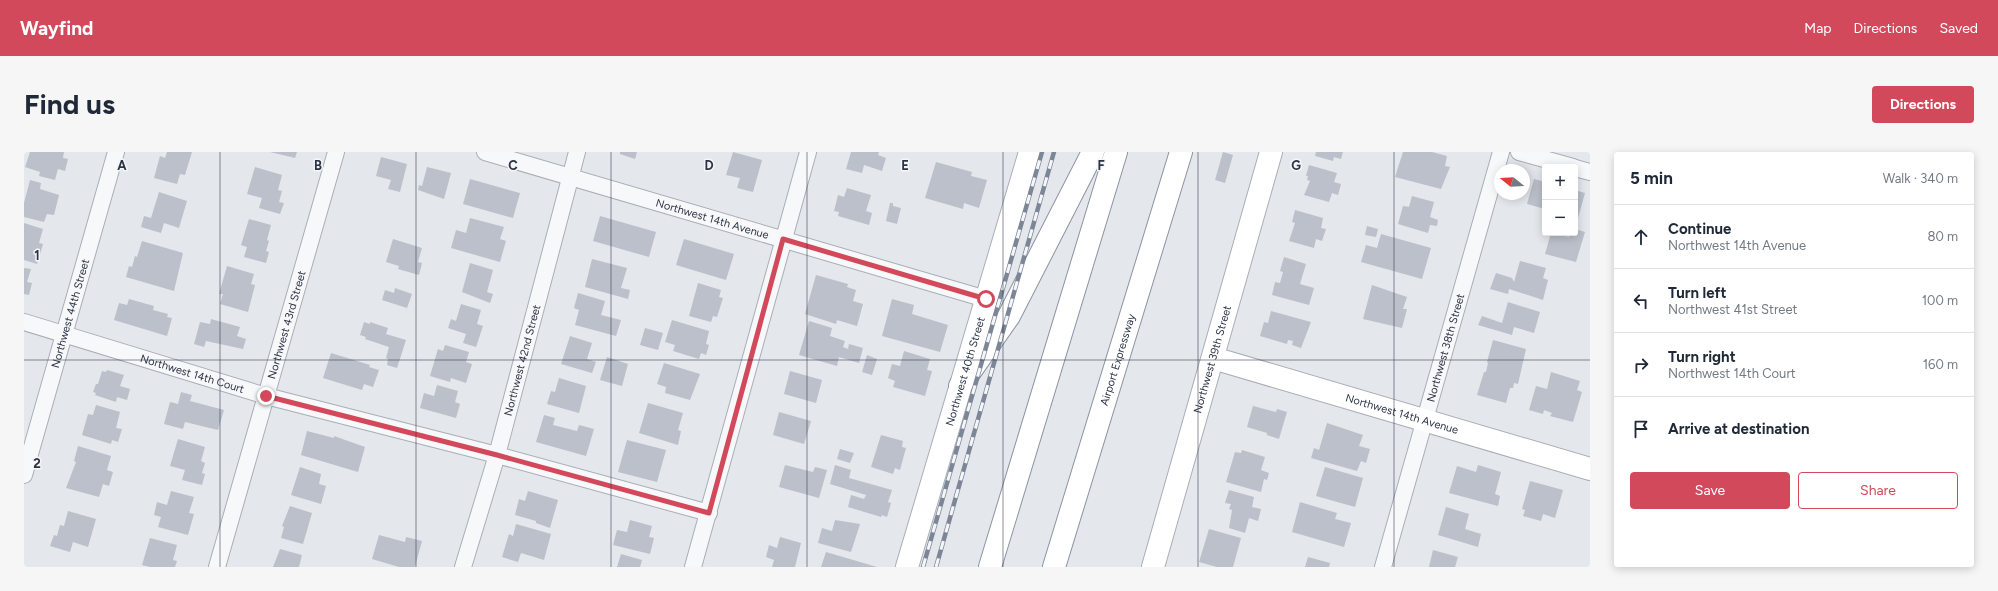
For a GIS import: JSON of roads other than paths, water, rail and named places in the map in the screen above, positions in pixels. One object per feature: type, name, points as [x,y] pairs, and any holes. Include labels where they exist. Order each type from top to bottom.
[{"type":"main road","name":"Northwest 40th Street","points":[[907,567],[1030,152]]},
{"type":"main road","points":[[960,386],[1009,316],[1093,152]]},
{"type":"main road","points":[[990,567],[1116,152]]},
{"type":"main road","name":"Airport Expressway","points":[[1054,567],[1181,152]]},
{"type":"main road","name":"Northwest 39th Street","points":[[1153,567],[1271,152]]},
{"type":"main road","name":"Northwest 14th Avenue","points":[[1213,358],[1424,422],[1590,469]]},
{"type":"street","name":"Northwest 44th Street","points":[[24,475],[116,152]]},
{"type":"street","name":"Northwest 43rd Street","points":[[217,567],[336,152]]},
{"type":"street","name":"Northwest 14th Avenue","points":[[485,152],[986,299]]},
{"type":"street","name":"Northwest 42nd Street","points":[[463,567],[497,455],[577,152]]},
{"type":"street","points":[[692,567],[709,513],[808,152]]},
{"type":"street","name":"Northwest 38th Street","points":[[1382,567],[1501,152]]},
{"type":"street","points":[[1518,152],[1563,164]]},
{"type":"street","points":[[1578,168],[1590,172]]},
{"type":"street","name":"Northwest 14th Court","points":[[24,322],[266,396],[497,455],[709,513]]},
{"type":"railway","points":[[923,567],[1042,152]]},
{"type":"railway","points":[[936,567],[1054,152]]}]
